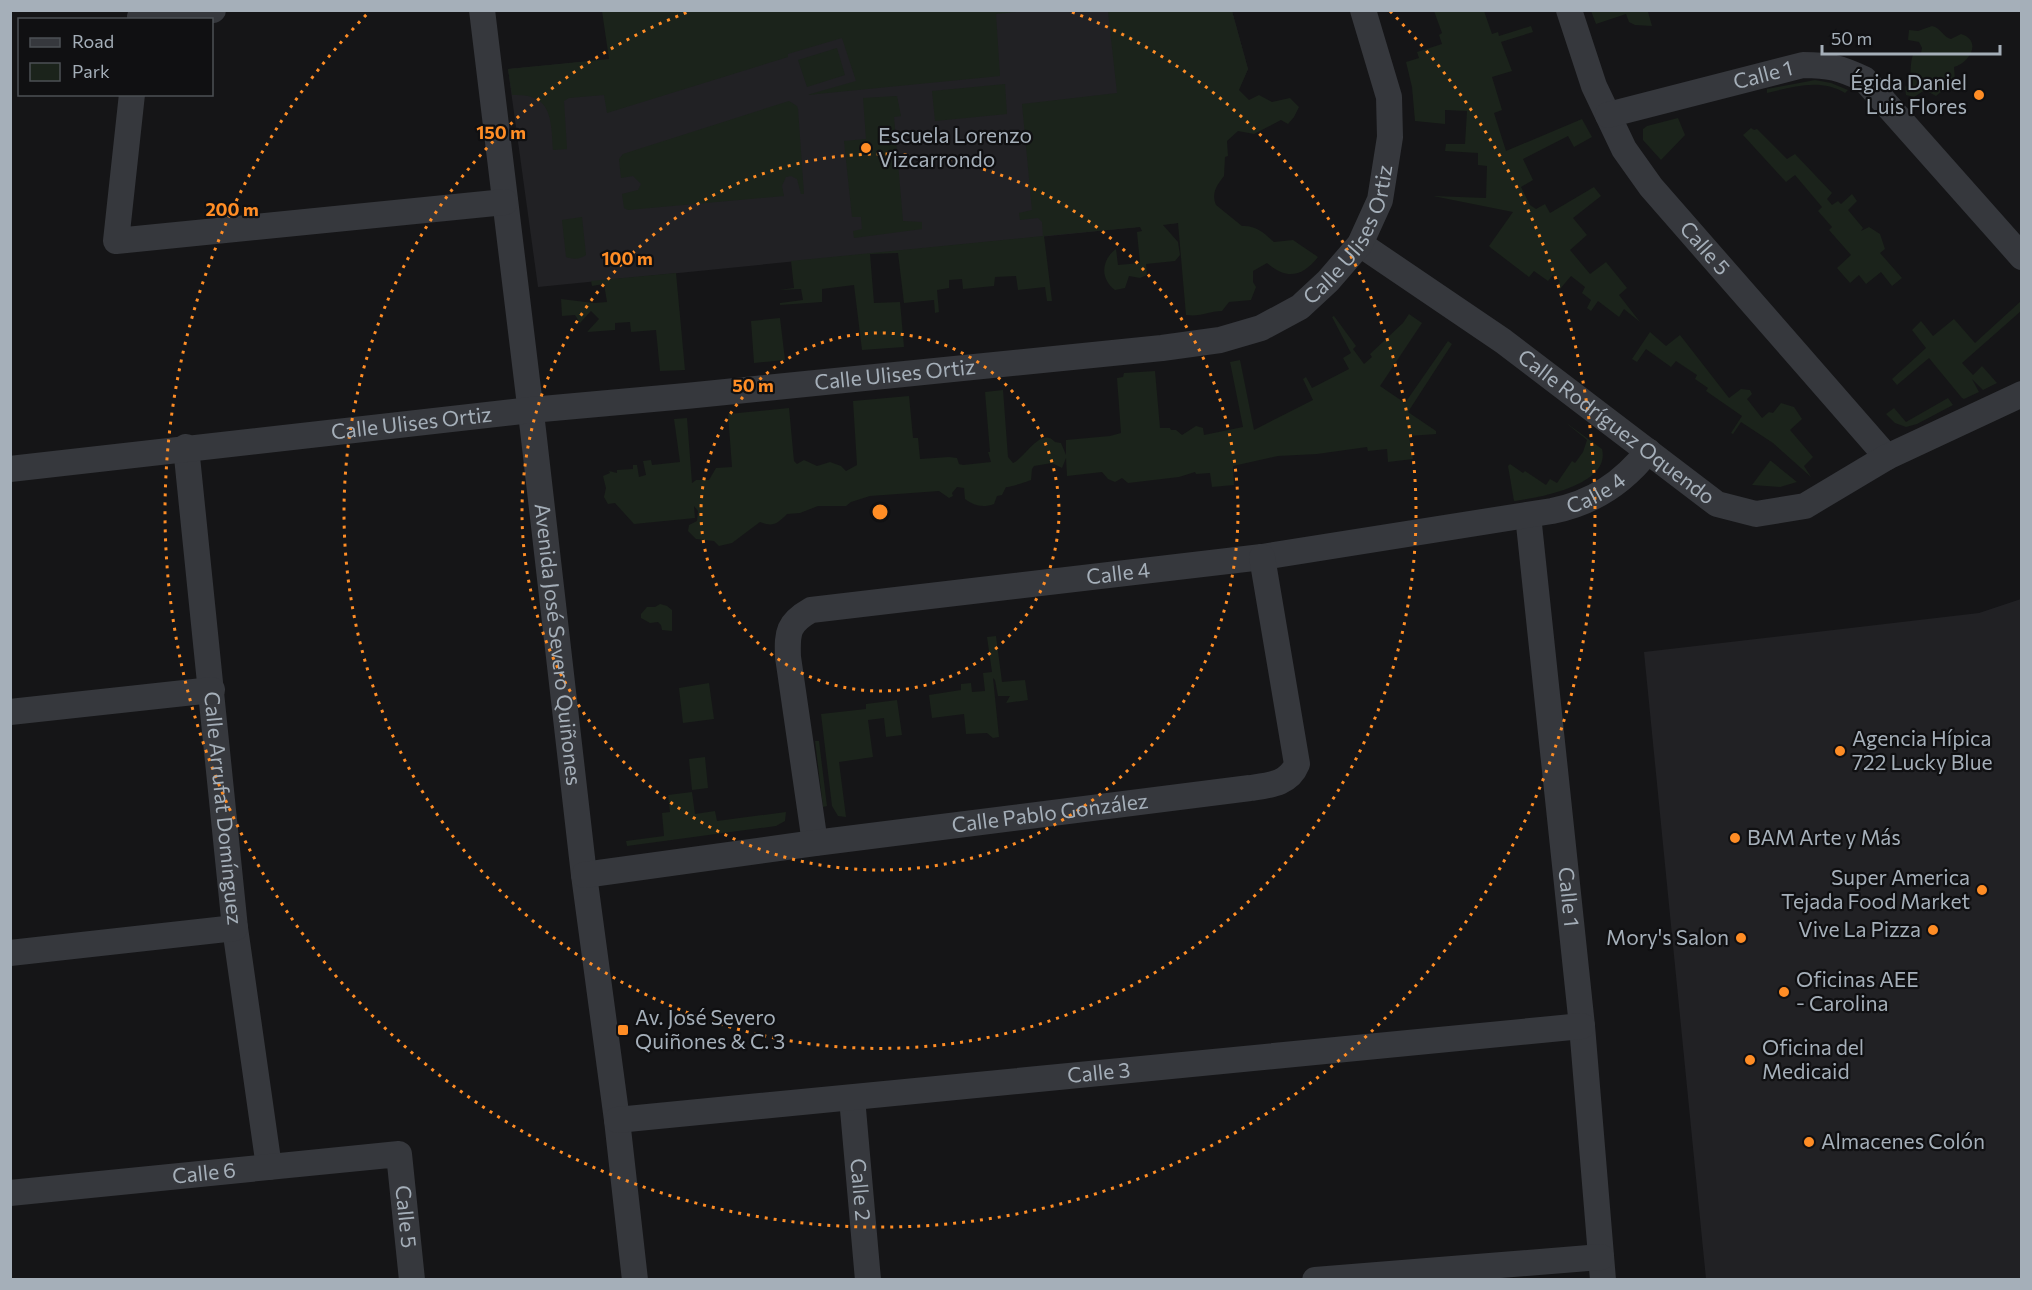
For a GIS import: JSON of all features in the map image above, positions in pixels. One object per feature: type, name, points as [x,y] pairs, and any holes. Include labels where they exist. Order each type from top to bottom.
[{"type":"street","points":[[140,18],[213,10]]},
{"type":"street","name":"Avenida José Severo Quiñones","points":[[482,10],[531,410],[584,875],[617,1120],[635,1280]]},
{"type":"street","name":"Calle Ulises Ortiz","points":[[10,469],[186,447],[531,410],[1162,348],[1220,340],[1261,328],[1300,307],[1328,281],[1360,244],[1380,200],[1390,136],[1389,97],[1363,10]]},
{"type":"street","name":"Calle 5","points":[[1569,10],[1594,86],[1624,148],[1651,187],[1887,458]]},
{"type":"street","name":"Calle 1","points":[[1608,115],[1803,66],[1828,65],[1847,71],[1864,79],[2022,257]]},
{"type":"street","points":[[132,96],[116,241],[505,202]]},
{"type":"street","name":"Calle Rodríguez Oquendo","points":[[1360,244],[1503,342],[1717,504],[1756,514],[1805,506],[1887,458],[2022,394]]},
{"type":"street","name":"Calle Arrufat Domínguez","points":[[186,447],[235,928],[269,1167]]},
{"type":"street","name":"Calle 4","points":[[815,843],[788,657],[791,625],[811,609],[1262,557],[1528,515],[1570,507],[1598,496],[1625,477],[1648,451]]},
{"type":"street","name":"Calle 1","points":[[1528,515],[1582,1026],[1602,1268]]},
{"type":"street","name":"Calle Pablo González","points":[[584,875],[1283,782],[1294,771],[1297,764],[1262,557]]},
{"type":"street","points":[[10,712],[212,690]]},
{"type":"street","points":[[10,953],[235,928]]},
{"type":"street","name":"Calle 3","points":[[617,1120],[1582,1026]]},
{"type":"street","name":"Calle 2","points":[[852,1098],[868,1280]]},
{"type":"street","name":"Calle 5","points":[[399,1154],[412,1280]]},
{"type":"street","name":"Calle 6","points":[[10,1193],[399,1154]]},
{"type":"street","points":[[1315,1280],[1602,1268]]},
{"type":"shaded area","name":"Escuela Lorenzo Vizcarrondo","points":[[770,10],[1232,11],[1248,69],[1178,223],[538,287],[508,69],[614,59]]},
{"type":"shaded area","points":[[2021,599],[2021,1279],[1706,1279],[1644,652],[1979,613]]},
{"type":"green space","points":[[1591,10],[1654,11],[1648,12],[1652,26],[1635,25],[1629,22],[1626,14],[1596,24]]},
{"type":"green space","points":[[602,11],[1027,11],[996,14],[1000,76],[807,95],[856,81],[842,38],[607,113],[604,95],[569,98],[564,101],[567,149],[553,150],[547,110],[535,98],[512,95],[508,69],[609,59]]},
{"type":"green space","points":[[1108,11],[1232,11],[1248,69],[1239,90],[1249,100],[1259,95],[1272,102],[1290,98],[1299,107],[1288,124],[1281,120],[1254,134],[1238,131],[1227,141],[1228,156],[1225,157],[1224,176],[1214,197],[1216,205],[1242,226],[1256,228],[1274,242],[1293,240],[1318,257],[1312,264],[1300,272],[1288,274],[1267,263],[1253,271],[1253,282],[1256,287],[1251,300],[1229,302],[1222,311],[1186,315],[1178,223],[1163,225],[1178,242],[1180,255],[1175,261],[1146,264],[1147,275],[1140,278],[1129,276],[1125,288],[1115,290],[1110,286],[1105,275],[1107,258],[1116,249],[1118,265],[1140,263],[1137,232],[1142,231],[1140,227],[1044,236],[1052,301],[1047,301],[1045,287],[1018,290],[1016,276],[995,277],[994,286],[963,289],[962,279],[949,280],[949,288],[937,290],[939,312],[935,313],[934,300],[904,303],[898,253],[870,254],[874,303],[900,302],[904,347],[862,350],[854,285],[822,289],[822,302],[780,305],[780,303],[803,300],[801,289],[779,290],[794,288],[791,261],[1043,236],[1042,222],[1038,218],[1020,220],[1019,213],[1032,210],[1022,104],[1117,93]]},
{"type":"green space","points":[[1434,11],[1484,11],[1492,34],[1498,32],[1499,36],[1531,26],[1533,32],[1501,42],[1512,71],[1492,77],[1502,110],[1494,113],[1506,151],[1582,119],[1592,137],[1574,147],[1568,136],[1523,159],[1533,180],[1521,187],[1530,205],[1536,209],[1545,204],[1550,213],[1594,187],[1601,196],[1573,218],[1587,235],[1570,250],[1590,274],[1606,262],[1627,288],[1619,295],[1640,322],[1624,309],[1619,317],[1598,301],[1591,311],[1587,308],[1591,300],[1582,293],[1585,287],[1571,276],[1560,289],[1557,286],[1560,281],[1553,275],[1548,281],[1534,271],[1529,277],[1491,248],[1489,246],[1513,212],[1433,196],[1486,198],[1487,166],[1478,165],[1478,153],[1445,151],[1446,144],[1465,144],[1467,111],[1445,110],[1445,124],[1415,121],[1412,87],[1406,62],[1419,58],[1417,52],[1442,44],[1439,35],[1442,33]]},
{"type":"green space","points":[[1932,26],[1951,39],[1961,34],[1968,37],[1972,46],[1971,52],[1965,61],[1954,67],[1955,80],[1936,96],[1925,90],[1914,97],[1906,95],[1905,87],[1909,80],[1912,57],[1914,53],[1921,53],[1922,48],[1919,42],[1908,40],[1909,30],[1918,31]]},
{"type":"green space","points":[[837,48],[845,75],[807,87],[798,60]]},
{"type":"green space","points":[[1815,80],[1848,90],[1845,93],[1836,88],[1806,85],[1767,93],[1767,89]]},
{"type":"green space","points":[[1005,84],[1007,114],[935,121],[932,91]]},
{"type":"green space","points":[[897,96],[901,116],[894,117],[903,221],[922,222],[922,229],[854,238],[853,231],[862,229],[861,217],[852,217],[844,141],[866,139],[863,98]]},
{"type":"green space","points":[[789,101],[798,109],[804,194],[801,194],[797,179],[791,176],[786,177],[782,186],[784,196],[628,210],[624,208],[622,194],[638,190],[641,184],[633,176],[621,178],[619,159],[623,154]]},
{"type":"green space","points":[[1678,118],[1685,135],[1661,160],[1643,140],[1643,129]]},
{"type":"green space","points":[[1751,128],[1757,129],[1787,159],[1795,154],[1832,193],[1827,199],[1832,205],[1838,201],[1841,204],[1852,194],[1857,201],[1848,210],[1863,228],[1861,231],[1869,227],[1880,234],[1885,249],[1880,253],[1902,278],[1892,286],[1881,272],[1866,284],[1859,275],[1850,283],[1837,268],[1851,255],[1829,230],[1832,227],[1818,211],[1822,207],[1795,175],[1786,182],[1743,135]]},
{"type":"green space","points":[[582,217],[586,255],[576,259],[566,257],[562,220]]},
{"type":"green space","points":[[676,273],[685,370],[660,371],[656,330],[631,332],[630,322],[615,323],[615,330],[587,332],[599,319],[591,311],[580,323],[575,315],[562,316],[561,299],[594,303],[607,302],[604,284],[592,286],[591,281]]},
{"type":"green space","points":[[2021,301],[2021,311],[1962,363],[1973,375],[1982,366],[1997,383],[1983,390],[1972,379],[1979,392],[1964,399],[1929,358],[1897,385],[1892,379],[1926,348],[1912,330],[1921,321],[1933,336],[1954,319],[1975,343]]},
{"type":"green space","points":[[1409,314],[1422,323],[1380,386],[1405,403],[1448,341],[1452,344],[1408,412],[1436,431],[1436,434],[1409,436],[1413,459],[1388,462],[1387,449],[1368,451],[1367,447],[1317,454],[1278,456],[1233,466],[1234,485],[1212,487],[1210,473],[1196,474],[1195,472],[1179,477],[1128,483],[1122,478],[1115,482],[1108,479],[1102,472],[1067,476],[1066,458],[1062,468],[1052,463],[1034,466],[1031,480],[1006,487],[1002,495],[997,496],[994,504],[979,506],[972,503],[965,499],[964,488],[957,487],[952,493],[953,496],[949,498],[939,491],[870,496],[846,506],[818,506],[800,513],[787,514],[775,524],[760,522],[732,543],[719,546],[714,541],[696,539],[688,531],[689,525],[697,521],[698,511],[694,506],[695,518],[634,524],[615,503],[608,504],[604,497],[606,488],[603,476],[610,473],[609,471],[617,473],[617,470],[633,469],[633,465],[637,465],[639,477],[646,475],[643,461],[651,460],[652,465],[680,462],[674,419],[687,418],[692,483],[696,480],[709,480],[716,468],[732,467],[728,414],[789,408],[794,461],[797,464],[804,460],[817,466],[830,462],[841,466],[846,471],[857,465],[853,401],[909,396],[913,438],[918,438],[920,459],[957,458],[959,464],[963,465],[991,462],[988,452],[990,452],[985,392],[1003,390],[1008,457],[1013,463],[1044,438],[1061,443],[1066,455],[1066,440],[1121,433],[1117,378],[1123,377],[1124,373],[1155,371],[1160,428],[1170,428],[1182,435],[1196,426],[1203,428],[1204,435],[1243,427],[1230,362],[1240,360],[1254,430],[1313,400],[1303,379],[1306,377],[1312,388],[1349,369],[1343,358],[1351,353],[1332,317],[1334,316],[1356,346],[1353,349],[1364,364],[1372,357],[1370,354],[1403,323]]},
{"type":"green space","points":[[780,318],[785,360],[754,363],[751,321]]},
{"type":"green space","points":[[1650,332],[1666,346],[1680,335],[1729,398],[1741,389],[1750,390],[1752,394],[1747,399],[1762,418],[1769,412],[1773,413],[1781,403],[1794,407],[1802,419],[1790,430],[1813,457],[1804,466],[1811,477],[1773,443],[1741,422],[1733,434],[1731,433],[1742,416],[1706,391],[1708,388],[1695,379],[1697,375],[1676,361],[1671,367],[1646,349],[1637,362],[1632,359]]},
{"type":"green space","points":[[1948,398],[1953,405],[1917,424],[1906,427],[1895,423],[1886,414],[1894,408],[1906,422]]},
{"type":"green space","points":[[1565,422],[1602,449],[1602,461],[1596,472],[1585,480],[1555,493],[1514,501],[1508,466],[1510,464],[1546,485],[1550,479],[1557,483],[1572,461],[1575,463],[1583,452],[1587,440]]},
{"type":"green space","points":[[1770,461],[1797,482],[1780,487],[1752,485]]},
{"type":"green space","points":[[660,604],[672,610],[672,631],[662,630],[658,622],[650,623],[641,618],[641,614],[647,607]]},
{"type":"green space","points":[[996,636],[1002,682],[1025,680],[1028,700],[1006,703],[1010,696],[998,696],[993,678],[999,737],[993,738],[987,733],[966,734],[964,714],[932,718],[929,695],[961,690],[961,684],[971,683],[972,692],[985,691],[983,673],[992,672],[987,637]]},
{"type":"green space","points":[[709,683],[714,719],[683,723],[679,688]]},
{"type":"green space","points":[[897,700],[902,735],[886,737],[884,718],[868,720],[873,757],[839,762],[846,817],[838,816],[832,806],[821,714],[866,709],[866,704]]},
{"type":"green space","points":[[815,741],[819,741],[827,806],[823,807]]},
{"type":"green space","points":[[705,757],[708,788],[692,790],[689,759]]},
{"type":"green space","points":[[692,792],[695,814],[715,811],[717,821],[786,812],[785,821],[776,826],[627,846],[626,841],[664,836],[662,813],[670,812],[668,795]]},
{"type":"place","name":"Égida Daniel Luis Flores","points":[[1979,95]]},
{"type":"place","name":"Escuela Lorenzo Vizcarrondo","points":[[866,148]]},
{"type":"place","name":"Agencia Hípica 722 Lucky Blue","points":[[1840,751]]},
{"type":"place","name":"BAM Arte y Más","points":[[1735,838]]},
{"type":"place","name":"Super America Tejada Food Market","points":[[1982,890]]},
{"type":"place","name":"Vive La Pizza","points":[[1933,930]]},
{"type":"place","name":"Mory's Salon","points":[[1741,938]]},
{"type":"place","name":"Oficinas AEE - Carolina","points":[[1784,992]]},
{"type":"place","name":"Av. José Severo Quiñones & C. 3","points":[[623,1030]]},
{"type":"place","name":"Oficina del Medicaid","points":[[1750,1060]]},
{"type":"place","name":"Almacenes Colón","points":[[1809,1142]]}]
